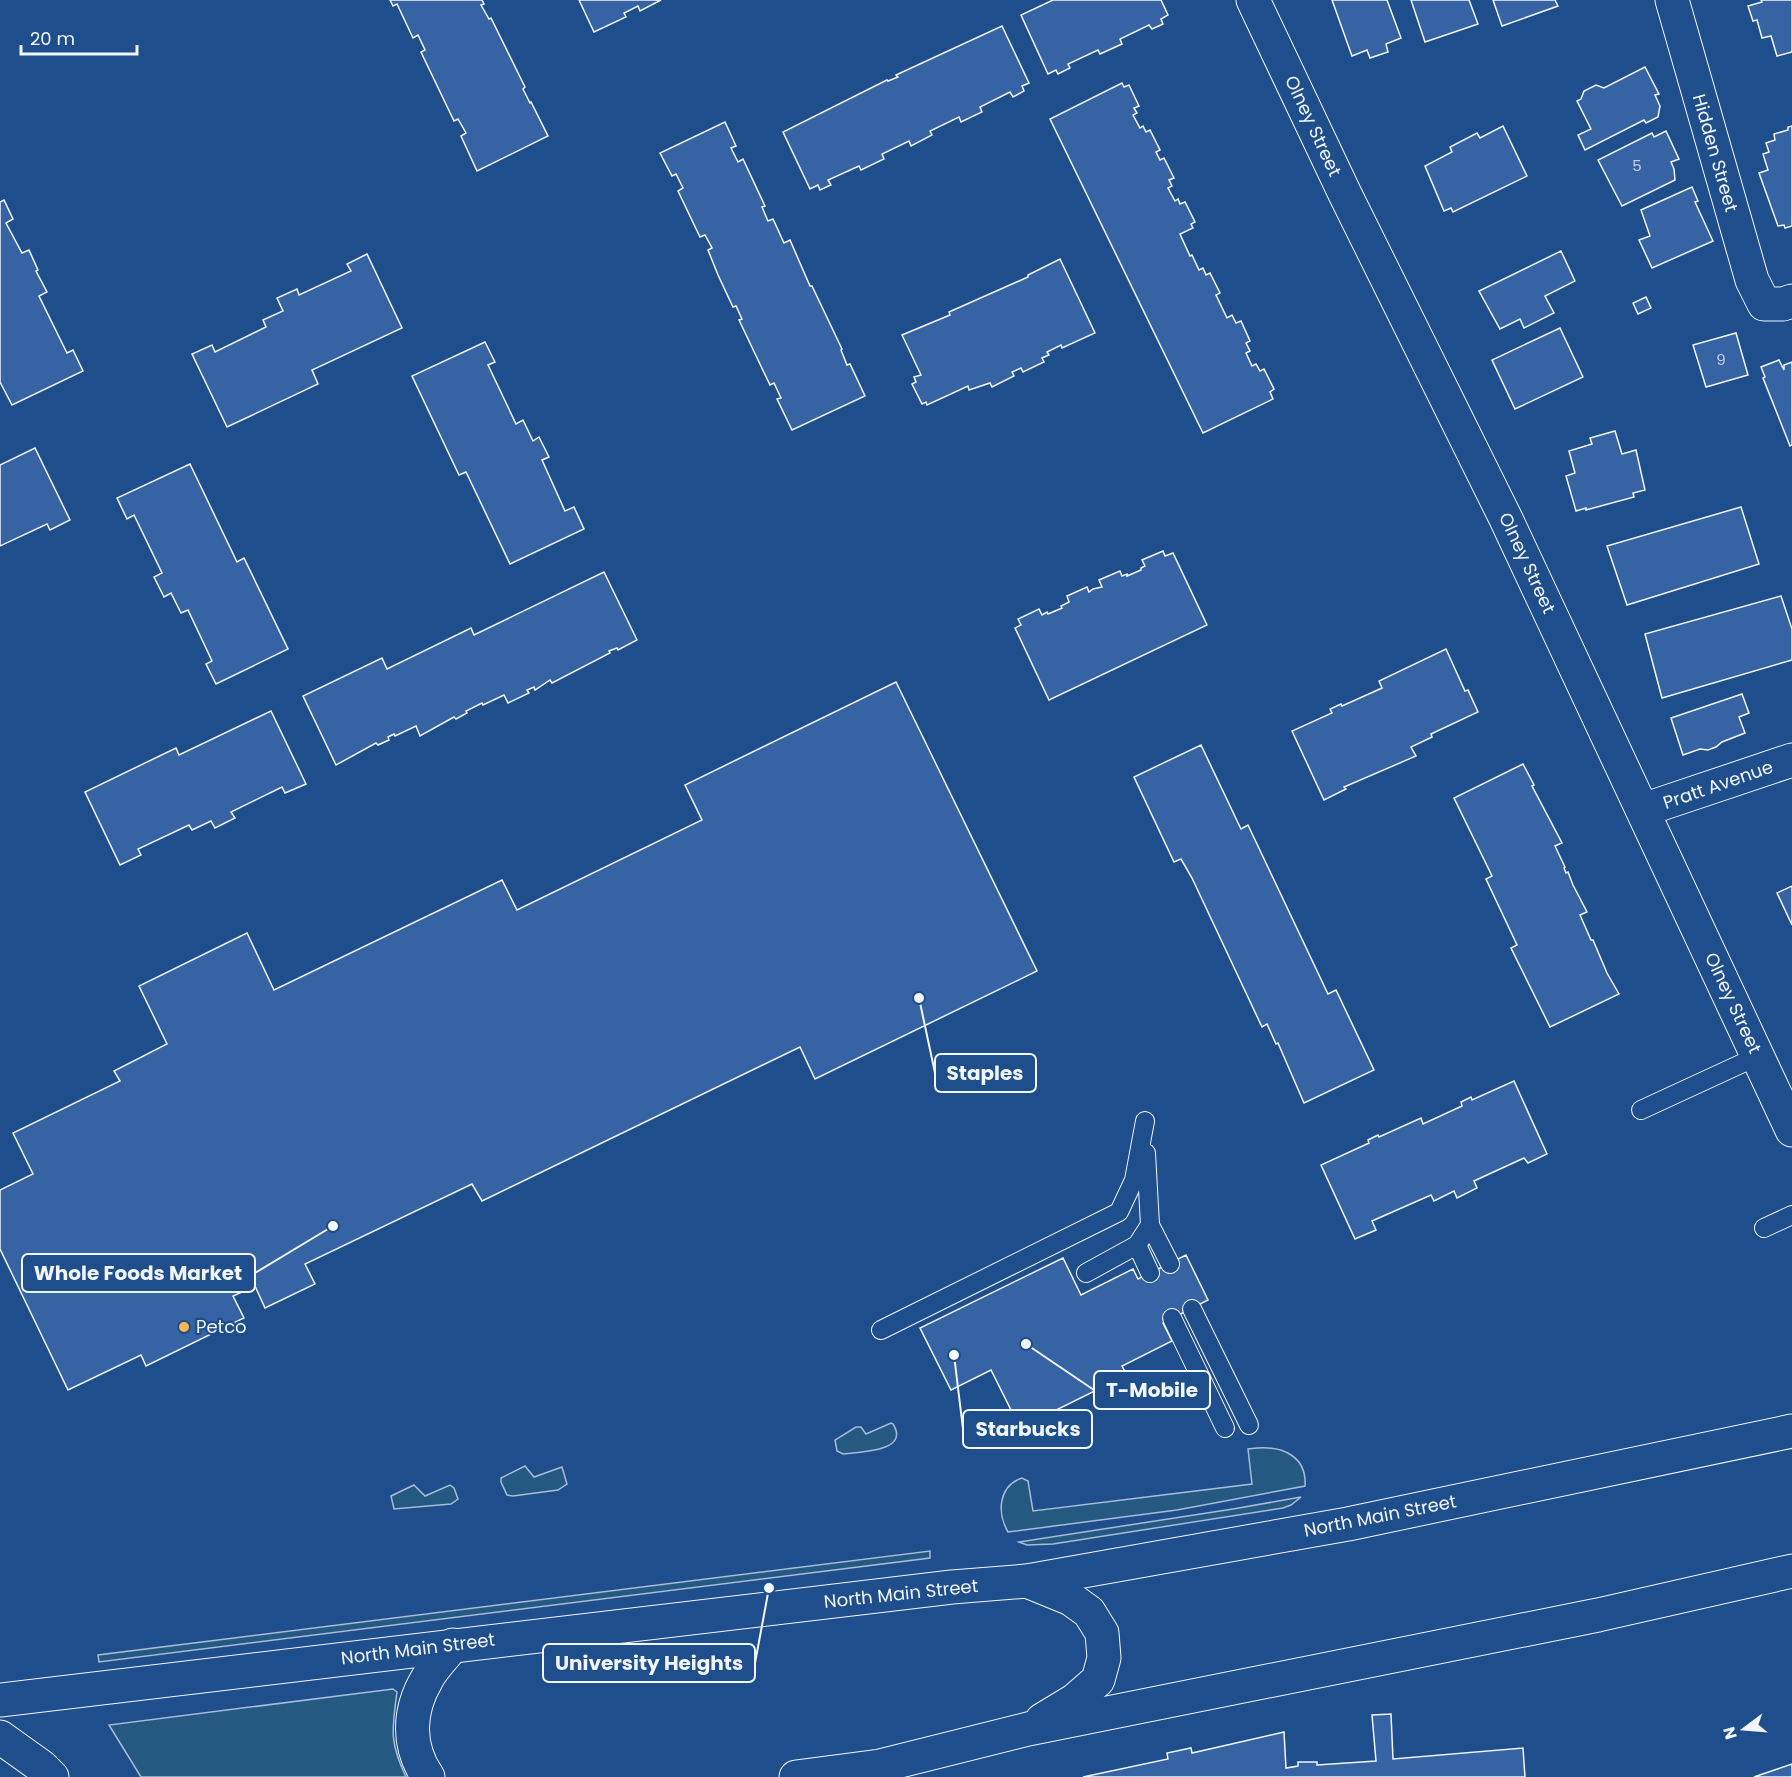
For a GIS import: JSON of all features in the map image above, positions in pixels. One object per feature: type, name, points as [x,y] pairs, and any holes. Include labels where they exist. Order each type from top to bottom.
[{"type":"main road","name":"Olney Street","points":[[1253,0],[1340,184],[1506,519],[1792,1130]]},
{"type":"main road","name":"Hidden Street","points":[[1672,0],[1752,280],[1778,302]]},
{"type":"main road","name":"Pratt Avenue","points":[[1643,810],[1792,760]]},
{"type":"main road","name":"North Main Street","points":[[0,1700],[952,1587],[1028,1581],[1348,1524],[1791,1429]]},
{"type":"main road","points":[[796,1777],[883,1771],[1028,1729],[1598,1615],[1792,1571]]},
{"type":"main road","points":[[1028,1581],[1071,1599],[1089,1612],[1102,1633],[1104,1658],[1098,1680],[1075,1700],[1028,1729]]},
{"type":"main road","points":[[428,1777],[414,1750],[411,1729],[415,1704],[427,1677],[453,1645]]},
{"type":"main road","points":[[0,1737],[42,1767],[52,1777]]},
{"type":"lane","points":[[1641,1110],[1758,1056]]},
{"type":"lane","points":[[881,1330],[1119,1212],[1134,1180],[1145,1121],[1150,1225],[1170,1263]]},
{"type":"lane","points":[[1764,1228],[1792,1215]]},
{"type":"lane","points":[[1086,1273],[1137,1245],[1150,1225]]},
{"type":"lane","points":[[1137,1245],[1150,1273]]},
{"type":"lane","points":[[1192,1309],[1249,1425]]},
{"type":"lane","points":[[1172,1318],[1225,1428]]},
{"type":"shaded area","points":[[891,1423],[897,1433],[895,1440],[889,1445],[870,1451],[843,1454],[837,1451],[835,1440],[856,1427],[861,1427],[866,1434]]},
{"type":"shaded area","points":[[1266,1448],[1284,1451],[1297,1460],[1305,1476],[1305,1486],[1177,1510],[1008,1532],[1004,1525],[1001,1509],[1004,1494],[1008,1487],[1022,1478],[1028,1481],[1033,1511],[1252,1484],[1248,1449]]},
{"type":"shaded area","points":[[525,1466],[534,1477],[562,1467],[567,1484],[558,1490],[507,1495],[501,1478]]},
{"type":"shaded area","points":[[414,1485],[425,1496],[450,1485],[454,1488],[458,1499],[451,1504],[394,1509],[391,1496]]},
{"type":"shaded area","points":[[1301,1497],[1283,1508],[1053,1544],[1027,1545],[1019,1542],[1233,1509]]},
{"type":"shaded area","points":[[930,1551],[930,1558],[99,1662],[98,1655]]},
{"type":"shaded area","points":[[393,1689],[397,1692],[393,1726],[394,1744],[406,1777],[141,1777],[109,1725]]},
{"type":"building","points":[[390,0],[482,0],[484,4],[481,5],[489,19],[491,18],[525,87],[523,89],[548,136],[477,171],[461,136],[466,133],[458,119],[454,121],[421,52],[425,50],[418,35],[413,38],[397,4],[393,6]]},
{"type":"building","points":[[579,0],[661,0],[640,11],[638,6],[624,13],[626,17],[594,32]]},
{"type":"building","points":[[1053,0],[1161,0],[1168,15],[1161,19],[1163,24],[1152,29],[1149,25],[1120,39],[1122,44],[1100,54],[1098,50],[1068,64],[1070,68],[1058,74],[1056,70],[1048,74],[1021,15]]},
{"type":"building","points":[[1332,0],[1387,0],[1401,38],[1386,44],[1388,52],[1370,58],[1367,50],[1352,56]]},
{"type":"building","points":[[1411,0],[1469,0],[1478,24],[1425,42]]},
{"type":"building","points":[[1493,0],[1555,0],[1558,6],[1502,26]]},
{"type":"building","points":[[1761,0],[1792,0],[1792,52],[1777,56],[1771,36],[1762,38],[1757,20],[1753,21],[1748,6],[1762,2]]},
{"type":"building","points":[[1002,26],[1029,83],[1022,86],[1024,91],[1013,97],[1010,92],[980,107],[982,112],[961,122],[959,117],[930,131],[932,135],[911,146],[909,141],[882,154],[884,159],[861,170],[859,166],[828,180],[831,185],[820,190],[818,185],[810,189],[783,132],[887,80],[898,77],[896,75]]},
{"type":"building","points":[[1645,67],[1659,94],[1655,95],[1660,106],[1658,117],[1646,123],[1644,120],[1585,150],[1578,135],[1591,129],[1577,101],[1581,99],[1584,91],[1596,85],[1604,88]]},
{"type":"building","points":[[1122,83],[1124,87],[1129,85],[1139,106],[1134,108],[1137,113],[1133,115],[1140,128],[1143,126],[1146,132],[1150,130],[1160,150],[1156,152],[1160,160],[1164,158],[1174,178],[1169,180],[1172,186],[1168,188],[1175,201],[1178,199],[1180,204],[1185,202],[1195,222],[1191,224],[1193,228],[1180,234],[1190,256],[1192,255],[1199,270],[1203,268],[1206,275],[1210,273],[1220,293],[1216,295],[1227,318],[1232,315],[1236,323],[1241,321],[1250,341],[1246,343],[1250,351],[1246,353],[1252,366],[1256,364],[1260,371],[1264,369],[1274,389],[1270,392],[1273,399],[1203,433],[1050,119]]},
{"type":"building","points":[[725,122],[736,146],[731,148],[738,162],[743,159],[765,206],[762,207],[768,221],[773,219],[784,243],[790,240],[842,349],[847,365],[850,364],[865,396],[792,430],[777,399],[781,398],[774,383],[770,385],[739,320],[742,319],[736,306],[733,307],[718,275],[708,250],[712,248],[705,235],[700,237],[678,191],[683,188],[676,174],[672,176],[660,153]]},
{"type":"building","points":[[1503,126],[1527,176],[1453,212],[1451,208],[1444,211],[1425,166],[1452,152],[1450,147],[1477,133],[1480,138]]},
{"type":"building","points":[[1792,126],[1792,226],[1785,228],[1784,225],[1778,226],[1759,173],[1768,170],[1763,154],[1769,152],[1766,143],[1775,140],[1774,134],[1788,130],[1788,127]]},
{"type":"building","points":[[1666,131],[1679,159],[1671,162],[1675,180],[1622,206],[1598,160],[1652,133],[1654,137]]},
{"type":"building","points":[[1692,187],[1698,201],[1695,202],[1713,241],[1652,268],[1639,240],[1650,236],[1641,210]]},
{"type":"building","points":[[4,200],[13,219],[6,223],[22,253],[29,250],[38,270],[36,271],[47,292],[39,296],[67,353],[73,350],[83,371],[12,405],[0,382],[0,202]]},
{"type":"building","points":[[1561,251],[1575,281],[1545,296],[1554,313],[1524,328],[1520,319],[1500,329],[1479,291]]},
{"type":"building","points":[[367,254],[402,328],[312,370],[318,384],[227,427],[192,354],[212,345],[215,352],[266,327],[263,320],[283,311],[277,298],[297,289],[299,295],[351,271],[347,264]]},
{"type":"building","points":[[1060,259],[1095,333],[1062,348],[1061,345],[1047,352],[1049,355],[1042,358],[1044,362],[1023,372],[1021,368],[1012,372],[1014,376],[992,387],[990,383],[969,390],[968,386],[927,405],[926,402],[922,404],[912,384],[916,382],[914,377],[921,375],[902,335],[950,315],[949,312],[1028,277]]},
{"type":"building","points":[[1646,297],[1651,308],[1638,314],[1633,303]]},
{"type":"building","points":[[1560,328],[1583,377],[1515,409],[1492,360]]},
{"type":"building","points":[[1736,333],[1748,375],[1706,387],[1693,345]]},
{"type":"building","points":[[485,342],[495,362],[488,365],[516,424],[523,420],[533,441],[539,437],[549,457],[542,460],[565,511],[574,507],[584,529],[510,564],[466,472],[459,475],[412,376]]},
{"type":"building","points":[[1779,360],[1784,370],[1784,365],[1792,362],[1792,445],[1790,446],[1763,378],[1765,377],[1761,367]]},
{"type":"building","points":[[1615,431],[1622,454],[1636,450],[1645,490],[1633,493],[1634,497],[1576,511],[1566,476],[1575,473],[1569,451],[1592,444],[1590,438]]},
{"type":"building","points":[[35,448],[70,520],[50,530],[47,524],[0,546],[0,465]]},
{"type":"building","points":[[190,464],[237,562],[244,558],[288,649],[216,684],[206,664],[212,661],[188,610],[181,613],[171,593],[164,597],[154,577],[162,573],[134,515],[127,519],[117,498]]},
{"type":"building","points":[[1741,507],[1759,564],[1627,605],[1607,546]]},
{"type":"building","points":[[1163,551],[1165,556],[1173,553],[1207,625],[1049,700],[1015,628],[1021,625],[1018,619],[1039,609],[1042,615],[1062,608],[1061,606],[1069,602],[1067,596],[1087,587],[1089,592],[1102,587],[1099,580],[1120,571],[1122,576],[1127,574],[1127,576],[1141,570],[1145,566],[1142,560]]},
{"type":"building","points":[[604,572],[637,640],[618,650],[617,648],[609,651],[610,653],[552,683],[550,680],[535,690],[534,687],[527,690],[529,693],[508,703],[504,695],[483,705],[482,703],[456,719],[454,717],[420,736],[416,726],[395,736],[394,734],[388,737],[389,740],[378,745],[376,743],[336,765],[303,696],[382,658],[387,669],[471,628],[474,635]]},
{"type":"building","points":[[1781,596],[1792,629],[1792,660],[1662,698],[1645,634]]},
{"type":"building","points":[[1446,649],[1465,691],[1468,690],[1478,712],[1431,734],[1432,737],[1411,747],[1416,756],[1344,787],[1346,789],[1324,800],[1292,731],[1332,713],[1330,709],[1382,688],[1379,681]]},
{"type":"building","points":[[896,682],[1037,971],[815,1079],[800,1047],[482,1201],[472,1184],[305,1264],[315,1284],[265,1308],[255,1286],[233,1296],[244,1318],[146,1366],[141,1355],[68,1390],[0,1249],[0,1190],[33,1174],[13,1133],[120,1081],[114,1071],[167,1044],[139,986],[247,933],[274,990],[502,880],[517,910],[702,820],[685,785]]},
{"type":"building","points":[[1742,694],[1749,713],[1739,717],[1745,733],[1708,750],[1700,749],[1683,755],[1671,718]]},
{"type":"building","points":[[271,711],[306,784],[285,793],[282,787],[231,812],[235,818],[215,828],[211,821],[192,830],[189,825],[138,849],[141,855],[120,865],[85,792],[176,748],[179,755]]},
{"type":"building","points":[[1201,745],[1241,829],[1248,825],[1328,994],[1336,990],[1374,1070],[1304,1103],[1278,1043],[1276,1044],[1267,1024],[1262,1027],[1192,878],[1181,859],[1174,862],[1134,777]]},
{"type":"building","points":[[1523,764],[1562,843],[1555,846],[1566,873],[1568,872],[1587,912],[1580,915],[1619,994],[1550,1027],[1511,948],[1517,945],[1486,879],[1492,876],[1454,798]]},
{"type":"building","points":[[1792,886],[1792,925],[1777,893]]},
{"type":"building","points":[[1514,1081],[1547,1154],[1528,1163],[1524,1158],[1474,1181],[1477,1188],[1457,1198],[1454,1191],[1434,1201],[1431,1195],[1372,1221],[1376,1230],[1355,1239],[1321,1165],[1369,1143],[1368,1140],[1378,1135],[1379,1137],[1421,1118],[1423,1124],[1462,1106],[1461,1102],[1471,1097],[1472,1100]]},
{"type":"building","points":[[1186,1255],[1208,1300],[1163,1323],[1172,1341],[1122,1366],[1127,1375],[1020,1428],[991,1370],[951,1390],[920,1328],[1063,1258],[1081,1295],[1133,1269],[1138,1279]]},
{"type":"building","points":[[1391,1714],[1393,1759],[1523,1748],[1525,1777],[1083,1777],[1168,1759],[1167,1753],[1191,1748],[1192,1753],[1284,1732],[1286,1768],[1298,1766],[1298,1762],[1317,1762],[1317,1765],[1376,1761],[1372,1715]]},
{"type":"building","points":[[1792,1764],[1792,1777],[1754,1777]]},
{"type":"place","name":"Staples","points":[[919,998]]},
{"type":"place","name":"Whole Foods Market","points":[[333,1226]]},
{"type":"place","name":"Petco","points":[[184,1327]]},
{"type":"place","name":"T-Mobile","points":[[1026,1344]]},
{"type":"place","name":"Starbucks","points":[[954,1355]]},
{"type":"place","name":"University Heights","points":[[769,1588]]}]
